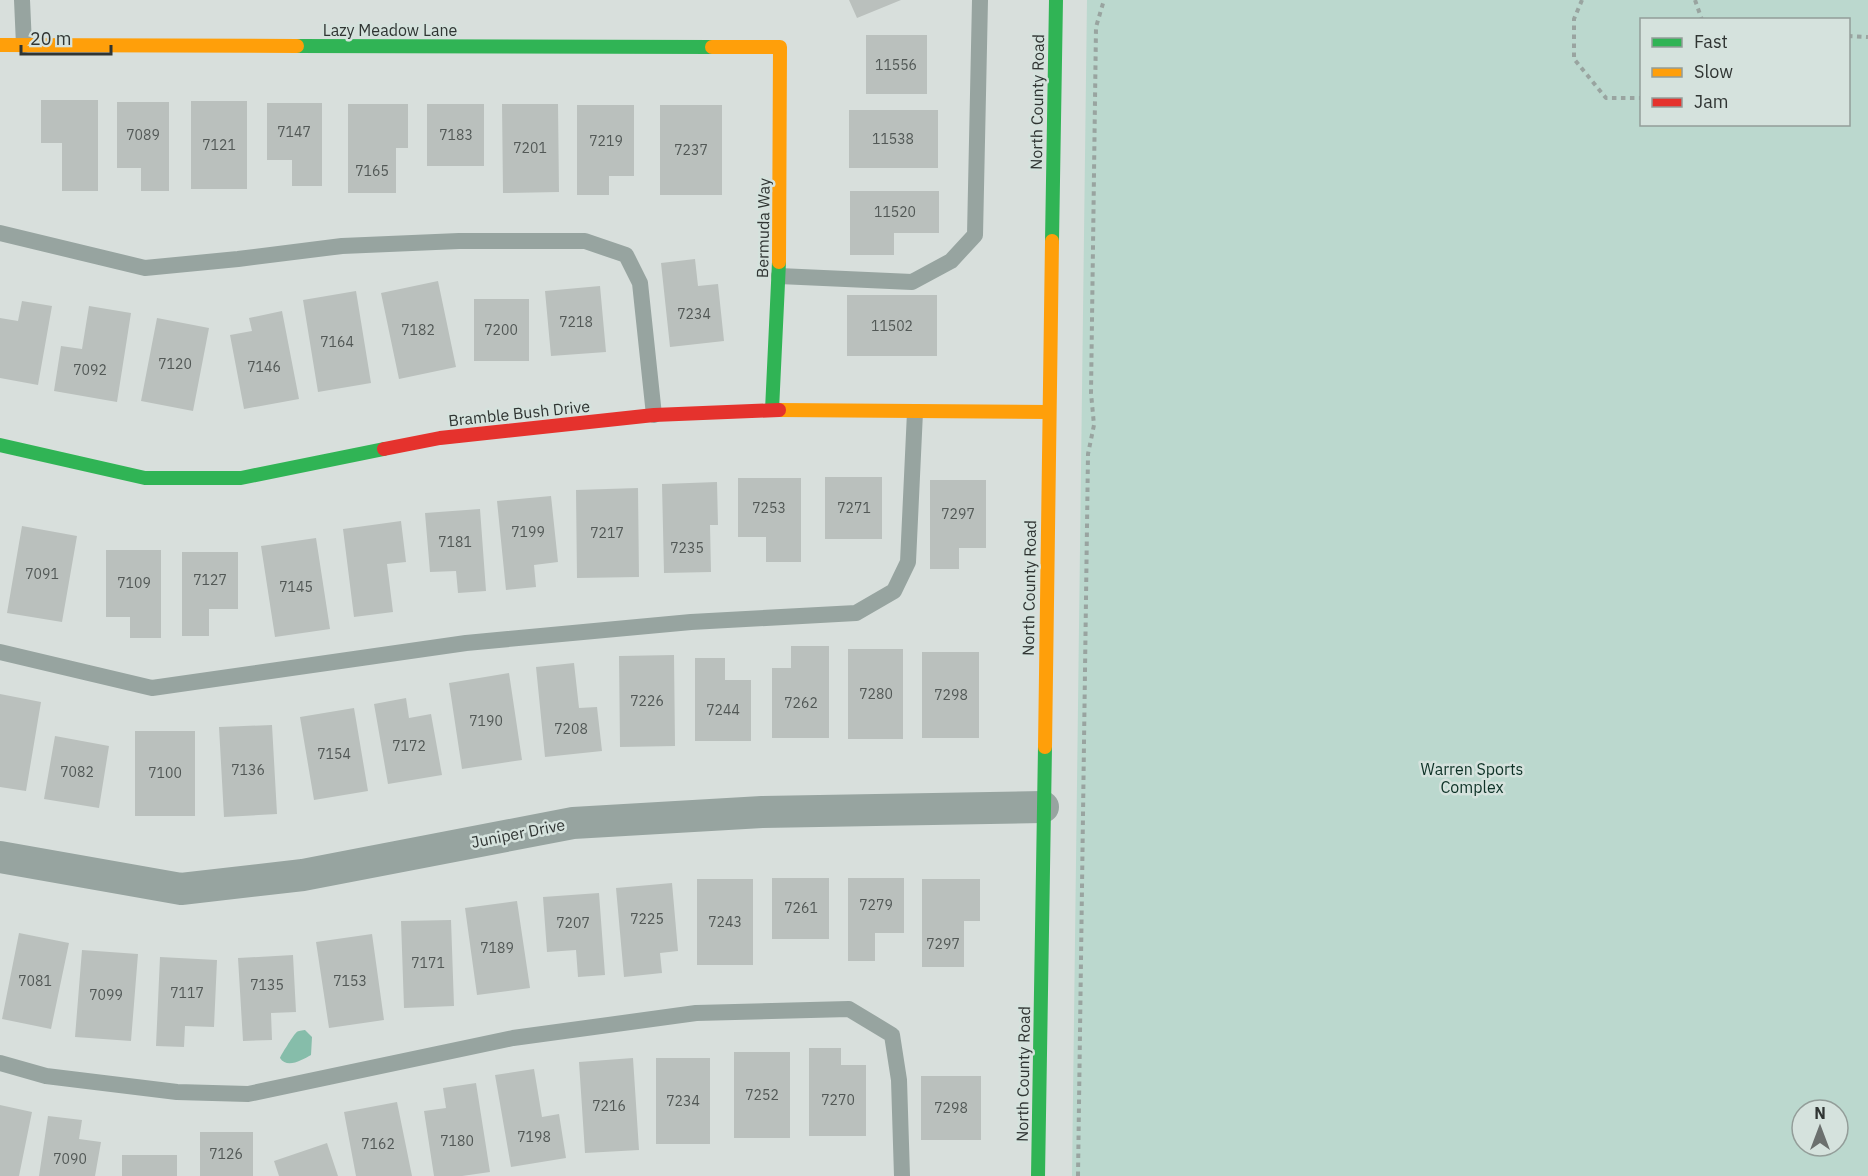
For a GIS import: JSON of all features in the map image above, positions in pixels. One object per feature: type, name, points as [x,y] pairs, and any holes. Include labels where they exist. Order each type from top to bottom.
[{"type":"street","name":"North County Road","points":[[1038,1176],[1056,0]]},
{"type":"street","name":"Lazy Meadow Lane","points":[[0,45],[780,47]]},
{"type":"street","name":"Bermuda Way","points":[[772,410],[779,276],[780,47]]},
{"type":"street","name":"Bramble Bush Drive","points":[[0,445],[146,478],[241,478],[440,438],[654,415],[772,410],[1048,412]]},
{"type":"street","name":"Juniper Drive","points":[[0,857],[181,889],[303,875],[573,823],[762,812],[1043,807]]},
{"type":"lane","points":[[22,0],[24,45]]},
{"type":"lane","points":[[779,276],[912,282],[951,261],[975,235],[980,0]]},
{"type":"lane","points":[[0,233],[146,268],[342,246],[459,241],[585,241],[626,255],[640,283],[654,415]]},
{"type":"lane","points":[[0,652],[152,688],[466,643],[691,622],[856,613],[894,591],[908,562],[915,412]]},
{"type":"lane","points":[[0,1063],[46,1076],[177,1092],[248,1094],[513,1038],[696,1013],[849,1009],[892,1035],[899,1080],[902,1176]]},
{"type":"path","points":[[1078,1176],[1088,454],[1094,425],[1091,393],[1096,27],[1104,0]]},
{"type":"path","points":[[1582,0],[1574,19],[1574,59],[1606,98],[1640,98]]},
{"type":"path","points":[[1695,0],[1701,18]]},
{"type":"path","points":[[1850,36],[1868,37]]},
{"type":"green space","name":"Warren Sports Complex","points":[[1087,0],[1868,0],[1868,1176],[1072,1176]]},
{"type":"shaded area","points":[[305,1030],[312,1037],[311,1055],[291,1063],[283,1061],[280,1058],[294,1035],[298,1031]]},
{"type":"building","points":[[849,0],[901,0],[857,18]]},
{"type":"building","points":[[866,35],[927,35],[927,94],[866,94]]},
{"type":"building","points":[[41,100],[98,100],[98,191],[62,191],[62,143],[41,143]]},
{"type":"building","points":[[191,101],[247,101],[247,189],[191,189]]},
{"type":"building","points":[[117,102],[169,102],[169,191],[141,191],[141,168],[117,168]]},
{"type":"building","points":[[267,103],[322,103],[322,186],[292,186],[292,160],[267,160]]},
{"type":"building","points":[[348,104],[408,104],[408,148],[396,148],[396,193],[348,193]]},
{"type":"building","points":[[427,104],[484,104],[484,166],[427,166]]},
{"type":"building","points":[[502,104],[558,104],[559,192],[503,193]]},
{"type":"building","points":[[577,105],[634,105],[634,176],[609,176],[609,195],[577,195]]},
{"type":"building","points":[[660,105],[722,105],[722,195],[660,195]]},
{"type":"building","points":[[849,110],[938,110],[938,168],[849,168]]},
{"type":"building","points":[[850,191],[939,191],[939,233],[894,233],[894,255],[850,255]]},
{"type":"building","points":[[695,259],[698,286],[718,284],[724,341],[670,347],[661,263]]},
{"type":"building","points":[[438,281],[456,367],[399,379],[381,293]]},
{"type":"building","points":[[600,286],[606,352],[551,356],[545,291]]},
{"type":"building","points":[[356,291],[371,383],[318,392],[303,300]]},
{"type":"building","points":[[847,295],[937,295],[937,356],[847,356]]},
{"type":"building","points":[[474,299],[529,299],[529,361],[474,361]]},
{"type":"building","points":[[22,301],[52,306],[38,385],[0,378],[0,318],[18,321]]},
{"type":"building","points":[[89,306],[131,313],[117,402],[54,391],[61,346],[82,349]]},
{"type":"building","points":[[282,311],[299,399],[244,409],[230,335],[252,331],[249,318]]},
{"type":"building","points":[[157,318],[209,328],[193,411],[141,401]]},
{"type":"building","points":[[825,477],[882,477],[882,539],[825,539]]},
{"type":"building","points":[[738,478],[801,478],[801,562],[766,562],[766,537],[738,537]]},
{"type":"building","points":[[930,480],[986,480],[986,548],[959,548],[959,569],[930,569]]},
{"type":"building","points":[[717,482],[718,525],[710,525],[711,572],[664,573],[662,484]]},
{"type":"building","points":[[638,488],[639,577],[577,578],[576,490]]},
{"type":"building","points":[[551,496],[558,562],[534,565],[536,587],[506,590],[497,501]]},
{"type":"building","points":[[480,509],[486,591],[458,593],[456,571],[430,572],[425,513]]},
{"type":"building","points":[[401,521],[406,562],[387,564],[393,612],[354,617],[343,529]]},
{"type":"building","points":[[22,526],[77,536],[62,622],[7,613]]},
{"type":"building","points":[[316,538],[330,629],[275,637],[261,546]]},
{"type":"building","points":[[106,550],[161,550],[161,638],[130,638],[130,617],[106,617]]},
{"type":"building","points":[[182,552],[238,552],[238,609],[209,609],[209,636],[182,636]]},
{"type":"building","points":[[791,646],[829,646],[829,738],[772,738],[772,668],[791,668]]},
{"type":"building","points":[[848,649],[903,649],[903,739],[848,739]]},
{"type":"building","points":[[922,652],[979,652],[979,738],[922,738]]},
{"type":"building","points":[[674,655],[675,746],[620,747],[619,656]]},
{"type":"building","points":[[695,658],[725,658],[725,680],[751,680],[751,741],[695,741]]},
{"type":"building","points":[[574,663],[579,708],[597,707],[602,751],[545,757],[536,667]]},
{"type":"building","points":[[509,673],[522,760],[462,769],[449,683]]},
{"type":"building","points":[[0,694],[41,702],[26,791],[0,787]]},
{"type":"building","points":[[406,698],[409,718],[431,714],[442,775],[388,784],[374,704]]},
{"type":"building","points":[[354,708],[368,791],[314,800],[300,717]]},
{"type":"building","points":[[272,725],[277,814],[224,817],[219,727]]},
{"type":"building","points":[[135,731],[195,731],[195,816],[135,816]]},
{"type":"building","points":[[55,736],[109,746],[99,808],[44,799]]},
{"type":"building","points":[[772,878],[829,878],[829,939],[772,939]]},
{"type":"building","points":[[848,878],[904,878],[904,933],[875,933],[875,961],[848,961]]},
{"type":"building","points":[[697,879],[753,879],[753,965],[697,965]]},
{"type":"building","points":[[922,879],[980,879],[980,921],[964,921],[964,967],[922,967]]},
{"type":"building","points":[[672,883],[678,951],[660,953],[662,973],[624,977],[616,888]]},
{"type":"building","points":[[599,893],[605,975],[578,977],[576,950],[547,952],[543,897]]},
{"type":"building","points":[[517,901],[530,988],[477,995],[465,908]]},
{"type":"building","points":[[451,920],[454,1006],[404,1008],[401,921]]},
{"type":"building","points":[[19,933],[69,943],[51,1029],[2,1019]]},
{"type":"building","points":[[372,934],[384,1020],[329,1028],[316,942]]},
{"type":"building","points":[[82,950],[138,954],[131,1041],[75,1037]]},
{"type":"building","points":[[293,955],[296,1012],[271,1013],[272,1040],[243,1041],[238,958]]},
{"type":"building","points":[[160,957],[217,960],[214,1027],[185,1026],[184,1047],[156,1046]]},
{"type":"building","points":[[809,1048],[841,1048],[841,1065],[866,1065],[866,1136],[809,1136]]},
{"type":"building","points":[[734,1052],[790,1052],[790,1138],[734,1138]]},
{"type":"building","points":[[633,1058],[639,1150],[585,1153],[579,1062]]},
{"type":"building","points":[[656,1058],[710,1058],[710,1144],[656,1144]]},
{"type":"building","points":[[534,1069],[542,1117],[559,1114],[566,1158],[511,1167],[495,1075]]},
{"type":"building","points":[[921,1076],[981,1076],[981,1140],[921,1140]]},
{"type":"building","points":[[476,1083],[490,1172],[462,1176],[434,1176],[424,1111],[446,1108],[443,1088]]},
{"type":"building","points":[[397,1102],[412,1176],[356,1176],[344,1112]]},
{"type":"building","points":[[0,1105],[32,1112],[19,1176],[0,1176]]},
{"type":"building","points":[[48,1116],[82,1120],[79,1139],[101,1142],[95,1176],[39,1176]]},
{"type":"building","points":[[200,1132],[253,1132],[253,1176],[200,1176]]},
{"type":"building","points":[[327,1143],[338,1176],[279,1176],[274,1161]]},
{"type":"building","points":[[122,1155],[177,1155],[177,1176],[122,1176]]},
{"type":"traffic: fast","points":[[1052,241],[1056,0]]},
{"type":"traffic: fast","points":[[297,46],[712,47]]},
{"type":"traffic: fast","points":[[772,410],[779,262]]},
{"type":"traffic: fast","points":[[0,445],[145,478],[241,478],[384,449]]},
{"type":"traffic: fast","points":[[1038,1176],[1045,747]]},
{"type":"traffic: slow","points":[[0,45],[297,46]]},
{"type":"traffic: slow","points":[[712,47],[780,47],[779,262]]},
{"type":"traffic: slow","points":[[1045,747],[1052,241]]},
{"type":"traffic: slow","points":[[779,410],[1048,412]]},
{"type":"traffic: jam","points":[[384,449],[440,438],[654,415],[779,410]]}]
